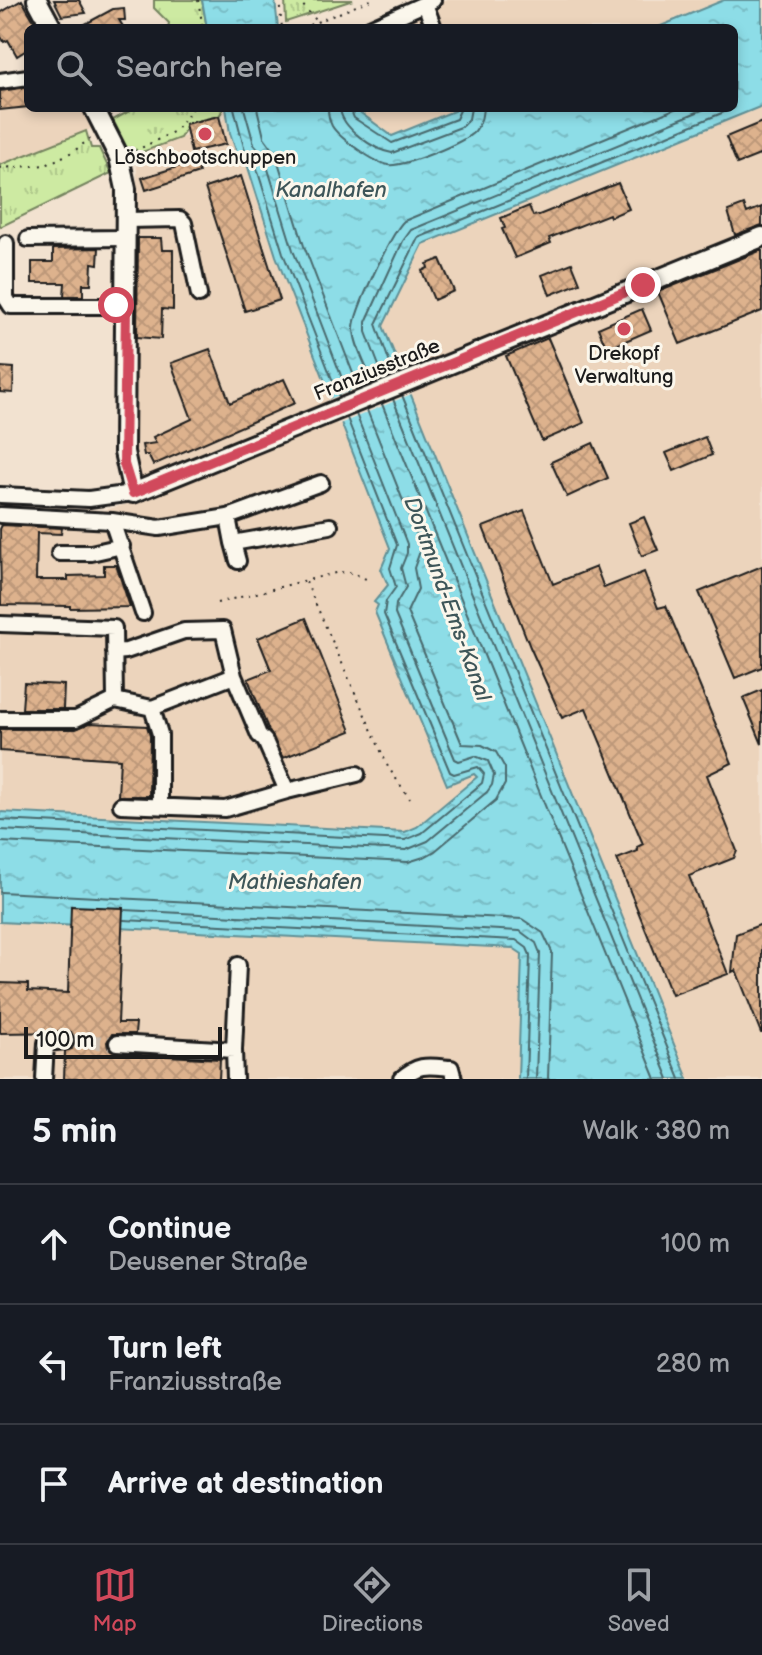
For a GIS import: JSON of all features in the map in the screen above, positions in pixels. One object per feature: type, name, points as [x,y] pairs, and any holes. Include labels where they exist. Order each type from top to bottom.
[{"type":"main road","points":[[37,0],[50,24]]},
{"type":"main road","points":[[96,112],[119,157],[126,189],[124,464],[133,493]]},
{"type":"main road","name":"Franziusstraße","points":[[133,493],[762,237]]},
{"type":"street","points":[[391,24],[429,2],[433,24]]},
{"type":"street","points":[[0,81],[24,78]]},
{"type":"street","points":[[28,239],[126,229],[180,219],[184,223],[199,295]]},
{"type":"street","points":[[6,243],[6,298],[11,306],[126,306]]},
{"type":"street","points":[[0,515],[112,521],[159,528],[228,517],[321,483]]},
{"type":"street","name":"Franziusstraße","points":[[0,495],[89,499],[133,493]]},
{"type":"street","points":[[228,517],[238,561]]},
{"type":"street","points":[[112,521],[143,613]]},
{"type":"street","points":[[233,543],[330,526]]},
{"type":"street","points":[[59,553],[91,553],[122,546]]},
{"type":"street","points":[[0,624],[114,628],[115,700]]},
{"type":"street","points":[[114,652],[126,651],[184,631],[223,630],[234,676],[287,791]]},
{"type":"street","points":[[0,719],[76,719],[115,700],[152,708],[234,676]]},
{"type":"street","points":[[152,708],[160,734],[160,806]]},
{"type":"street","points":[[121,805],[225,809],[357,774]]},
{"type":"street","points":[[236,1079],[234,1050],[238,965]]},
{"type":"street","points":[[44,1079],[46,1043],[66,1041]]},
{"type":"street","points":[[117,1043],[234,1050]]},
{"type":"street","points":[[401,1079],[415,1067],[431,1066],[451,1068],[454,1079]]},
{"type":"path","points":[[198,0],[202,24]]},
{"type":"path","points":[[279,0],[282,24]]},
{"type":"path","points":[[298,0],[317,21]]},
{"type":"path","points":[[311,24],[371,0]]},
{"type":"path","points":[[119,157],[175,131],[190,112]]},
{"type":"path","points":[[0,168],[46,165],[74,151],[105,129]]},
{"type":"path","points":[[217,603],[339,572],[353,573],[368,580]]},
{"type":"path","points":[[306,582],[388,767],[410,799]]},
{"type":"shaded area","points":[[421,0],[762,0],[762,1079],[0,1079],[0,505],[105,510],[135,502],[137,154],[219,124],[231,112],[738,112],[738,24],[364,24]]},
{"type":"shaded area","points":[[24,70],[24,112],[91,112],[98,126],[0,165],[0,74]]},
{"type":"green space","points":[[154,0],[202,0],[206,24],[169,24],[154,8]]},
{"type":"green space","points":[[285,0],[353,0],[286,22]]},
{"type":"green space","points":[[128,112],[222,112],[219,116],[189,123],[180,138],[137,154],[127,148],[113,120]]},
{"type":"green space","points":[[86,131],[91,148],[99,148],[111,173],[0,227],[0,165]]},
{"type":"water","points":[[202,0],[275,0],[278,24],[206,24]]},
{"type":"water","name":"Kanalhafen","points":[[724,0],[762,0],[762,106],[423,244],[383,326],[688,1079],[518,1079],[522,954],[513,948],[0,922],[0,812],[405,832],[417,827],[477,777],[474,774],[447,785],[375,612],[378,605],[374,602],[388,585],[381,569],[390,548],[276,256],[246,161],[240,162],[227,112],[359,112],[392,136],[451,112],[738,112],[738,24],[666,24]]},
{"type":"pier","points":[[404,368],[414,393],[337,425],[327,400]]},
{"type":"building","points":[[22,0],[36,24],[24,24],[24,52],[17,56],[8,40],[4,42],[0,35],[0,13]]},
{"type":"building","points":[[54,0],[79,0],[86,13],[62,16]]},
{"type":"building","points":[[124,8],[125,20],[119,20],[122,24],[85,24],[113,9]]},
{"type":"building","points":[[24,88],[24,107],[0,110],[0,91]]},
{"type":"building","name":"Löschbootschuppen","points":[[219,116],[226,144],[191,152],[185,124]]},
{"type":"building","points":[[762,122],[762,154],[737,164],[726,137]]},
{"type":"building","points":[[196,161],[199,173],[146,190],[142,178]]},
{"type":"building","points":[[241,176],[280,300],[245,311],[205,188]]},
{"type":"building","points":[[618,183],[629,209],[549,238],[551,243],[515,258],[502,229],[505,228],[501,218],[529,206],[533,216],[539,215]]},
{"type":"building","points":[[744,205],[747,213],[762,207],[762,225],[735,235],[728,211]]},
{"type":"building","points":[[138,238],[161,238],[162,250],[173,250],[173,310],[162,309],[161,339],[137,337]]},
{"type":"building","points":[[99,248],[98,264],[92,263],[91,284],[83,284],[83,296],[64,296],[65,283],[32,283],[32,262],[53,262],[53,249]]},
{"type":"building","points":[[762,250],[762,311],[680,344],[658,292]]},
{"type":"building","points":[[440,259],[454,291],[434,300],[422,271],[428,268],[427,264]]},
{"type":"building","points":[[572,263],[580,283],[550,295],[542,275]]},
{"type":"building","name":"Drekopf Verwaltung","points":[[642,309],[651,330],[607,349],[598,328]]},
{"type":"building","points":[[548,338],[584,423],[542,441],[506,356]]},
{"type":"building","points":[[210,349],[230,403],[284,379],[295,403],[153,465],[148,455],[144,455],[142,445],[156,443],[153,437],[192,419],[171,363]]},
{"type":"building","points":[[0,367],[14,368],[13,393],[0,392]]},
{"type":"building","points":[[705,437],[712,455],[674,471],[666,453]]},
{"type":"building","points":[[593,443],[608,478],[567,497],[551,462]]},
{"type":"building","points":[[524,511],[553,584],[596,567],[604,588],[644,572],[658,608],[666,606],[732,763],[707,775],[737,851],[734,858],[689,876],[728,974],[672,995],[617,859],[638,851],[637,847],[643,844],[586,708],[562,718],[530,647],[483,527]]},
{"type":"building","points":[[644,517],[658,550],[642,556],[629,523]]},
{"type":"building","points":[[2,525],[62,528],[61,534],[37,533],[36,580],[104,575],[104,565],[116,565],[130,607],[1,605]]},
{"type":"building","points":[[762,566],[762,667],[735,678],[699,592]]},
{"type":"building","points":[[306,618],[351,731],[283,758],[248,679],[271,670],[258,638]]},
{"type":"building","points":[[24,683],[64,685],[63,709],[22,709]]},
{"type":"building","points":[[762,690],[762,744],[743,698]]},
{"type":"building","points":[[90,723],[147,726],[150,736],[149,796],[118,796],[120,759],[0,751],[0,729],[76,729]]},
{"type":"building","points":[[71,906],[123,908],[118,1023],[136,1023],[135,1034],[112,1034],[107,1042],[108,1048],[116,1053],[220,1059],[219,1079],[64,1079],[65,1051],[72,1049],[76,1041],[71,1032],[0,1033],[0,983],[28,984],[28,991],[68,993]]},
{"type":"building","points":[[762,924],[761,1033],[736,970],[732,972],[736,934]]},
{"type":"tunnel","points":[[66,1041],[117,1043]]},
{"type":"place","name":"Löschbootschuppen","points":[[205,134]]},
{"type":"place","name":"Drekopf Verwaltung","points":[[624,329]]},
{"type":"route","points":[[116,305],[126,306],[124,464],[133,493],[643,285]]},
{"type":"water label","name":"Dortmund-Ems-Kanal","points":[[447,599]]},
{"type":"water label","name":"Mathieshafen","points":[[295,882]]}]
